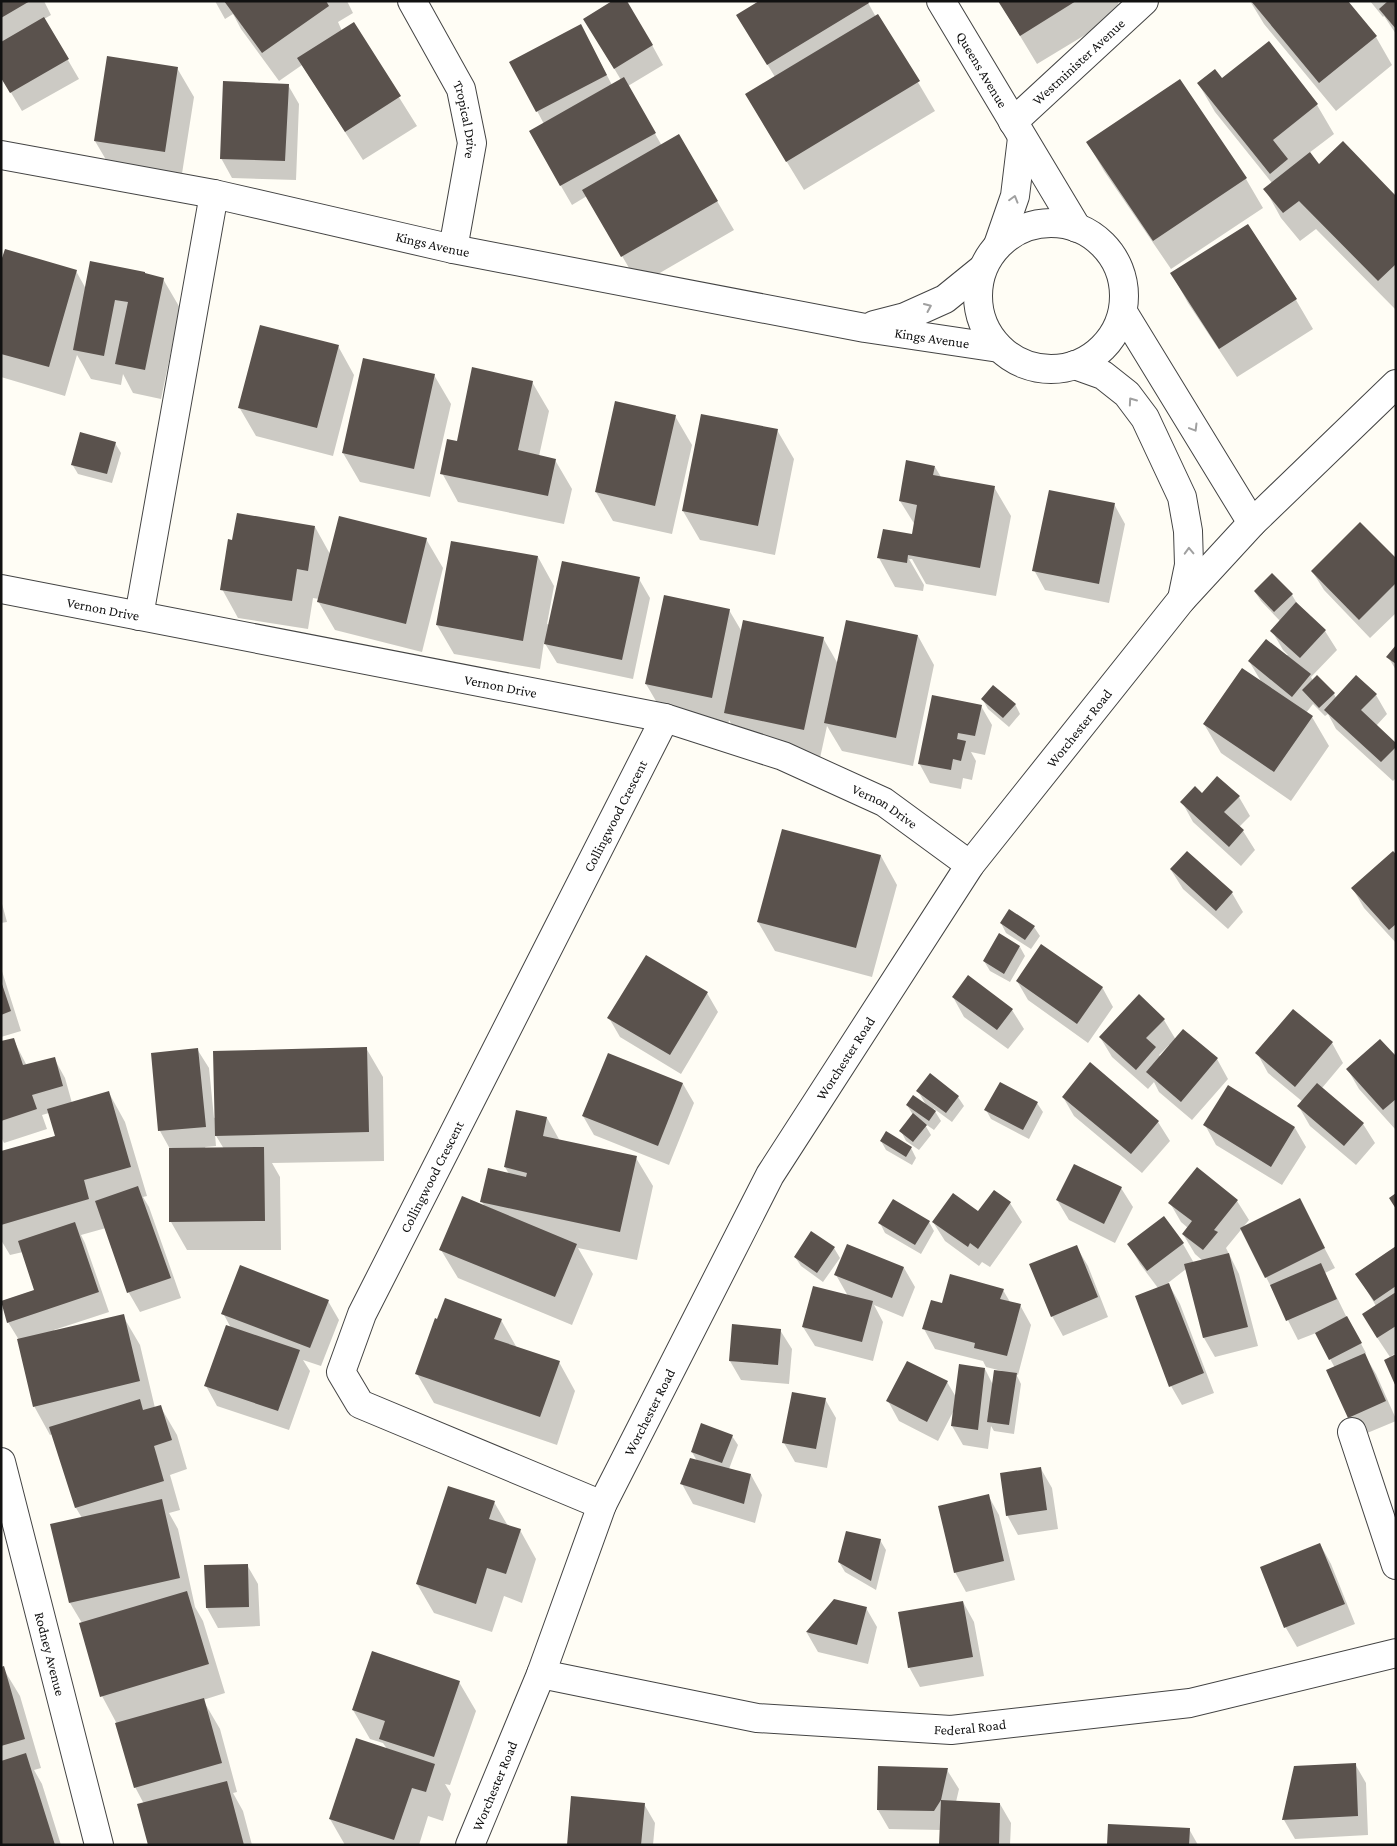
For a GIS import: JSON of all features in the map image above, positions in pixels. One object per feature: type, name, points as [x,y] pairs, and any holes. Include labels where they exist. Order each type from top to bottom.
[{"type":"street","name":"Tropical Drive","points":[[412,1],[461,88],[472,142],[453,249]]},
{"type":"street","name":"Queens Avenue","points":[[941,1],[1077,228]]},
{"type":"street","name":"Westminister Avenue","points":[[1017,130],[1144,1]]},
{"type":"street","points":[[998,245],[1021,230],[1049,223],[1077,228],[1095,238],[1110,252],[1120,271],[1124,291],[1123,312],[1114,335],[1097,353],[1075,365],[1048,370],[1022,364],[999,348],[983,324],[977,297],[982,270],[998,245],[1016,196],[1017,130]]},
{"type":"street","name":"Kings Avenue","points":[[1,155],[214,194],[453,249],[865,328],[999,348]]},
{"type":"street","points":[[139,616],[214,194]]},
{"type":"street","name":"Kings Avenue","points":[[865,328],[905,317],[945,299],[982,270]]},
{"type":"street","points":[[1123,312],[1252,523]]},
{"type":"street","points":[[1075,365],[1103,376],[1127,394],[1145,418],[1182,496],[1188,531],[1189,565],[1182,599]]},
{"type":"street","name":"Worchester Road","points":[[470,1845],[541,1674],[602,1505],[770,1175],[970,865],[1182,599],[1252,523],[1396,384]]},
{"type":"street","name":"Vernon Drive","points":[[1,589],[665,718],[783,756],[884,802],[970,865]]},
{"type":"street","name":"Collingwood Crescent","points":[[602,1505],[360,1404],[341,1372],[362,1314],[665,718]]},
{"type":"street","points":[[1352,1432],[1396,1565]]},
{"type":"street","name":"Rodney Avenue","points":[[1,1462],[100,1845]]},
{"type":"street","name":"Federal Road","points":[[541,1674],[757,1718],[951,1730],[1190,1703],[1396,1653]]},
{"type":"building","points":[[1,1],[30,1],[1,18]]},
{"type":"building","points":[[224,1],[326,1],[329,6],[262,53]]},
{"type":"building","points":[[612,1],[627,1],[653,45],[614,69],[583,19]]},
{"type":"building","points":[[759,1],[868,1],[869,3],[767,65],[736,15]]},
{"type":"building","points":[[998,1],[1076,1],[1020,36]]},
{"type":"building","points":[[1251,1],[1348,1],[1377,36],[1319,83]]},
{"type":"building","points":[[1388,1],[1396,1],[1396,29],[1379,9]]},
{"type":"building","points":[[878,14],[920,81],[786,162],[745,94]]},
{"type":"building","points":[[44,17],[69,59],[10,93],[1,78],[1,42]]},
{"type":"building","points":[[354,22],[401,96],[345,132],[297,58]]},
{"type":"building","points":[[581,24],[607,75],[536,112],[509,62]]},
{"type":"building","points":[[1269,41],[1318,104],[1273,140],[1288,159],[1270,174],[1197,83],[1215,69],[1222,78]]},
{"type":"building","points":[[107,56],[178,67],[165,152],[94,141]]},
{"type":"building","points":[[624,77],[656,133],[560,186],[529,131]]},
{"type":"building","points":[[1180,79],[1247,178],[1153,241],[1086,142]]},
{"type":"building","points":[[223,81],[289,84],[285,161],[220,159]]},
{"type":"building","points":[[679,134],[718,201],[621,257],[582,190]]},
{"type":"building","points":[[1343,141],[1396,196],[1396,264],[1378,281],[1299,201],[1283,213],[1263,189],[1310,152],[1319,164]]},
{"type":"building","points":[[1248,224],[1297,299],[1219,349],[1170,273]]},
{"type":"building","points":[[5,249],[77,270],[49,367],[1,354],[1,261]]},
{"type":"building","points":[[90,261],[145,272],[164,278],[145,370],[115,364],[128,302],[115,300],[104,356],[73,350]]},
{"type":"building","points":[[260,325],[339,345],[317,428],[238,408]]},
{"type":"building","points":[[363,358],[435,374],[414,469],[342,453]]},
{"type":"building","points":[[472,367],[533,381],[518,450],[556,459],[548,496],[440,474],[447,439],[457,441]]},
{"type":"building","points":[[615,401],[676,415],[655,506],[595,492]]},
{"type":"building","points":[[701,414],[778,429],[758,526],[682,511]]},
{"type":"building","points":[[80,432],[116,442],[107,474],[71,465]]},
{"type":"building","points":[[906,460],[935,466],[933,475],[995,486],[980,568],[908,555],[907,563],[877,558],[883,529],[912,534],[917,505],[899,501]]},
{"type":"building","points":[[1049,490],[1115,503],[1099,584],[1032,571]]},
{"type":"building","points":[[237,513],[315,526],[308,571],[297,569],[292,601],[220,590],[228,539],[232,540]]},
{"type":"building","points":[[339,516],[427,538],[406,624],[317,602]]},
{"type":"building","points":[[1360,522],[1396,558],[1396,583],[1359,620],[1311,571]]},
{"type":"building","points":[[451,541],[538,556],[523,641],[436,625]]},
{"type":"building","points":[[562,561],[640,577],[622,660],[544,644]]},
{"type":"building","points":[[1272,573],[1293,594],[1274,612],[1254,591]]},
{"type":"building","points":[[664,595],[730,609],[712,698],[645,684]]},
{"type":"building","points":[[1296,602],[1326,630],[1300,658],[1270,631]]},
{"type":"building","points":[[743,620],[824,637],[804,730],[724,713]]},
{"type":"building","points":[[846,620],[918,635],[896,738],[824,723]]},
{"type":"building","points":[[1266,639],[1311,674],[1292,697],[1248,661]]},
{"type":"building","points":[[1396,645],[1396,664],[1386,657]]},
{"type":"building","points":[[1242,668],[1313,716],[1274,772],[1203,724]]},
{"type":"building","points":[[1317,675],[1335,693],[1319,708],[1302,690]]},
{"type":"building","points":[[1356,675],[1377,694],[1361,710],[1396,743],[1396,747],[1381,762],[1324,710]]},
{"type":"building","points":[[993,685],[1016,704],[1003,718],[981,699]]},
{"type":"building","points":[[932,695],[982,705],[975,736],[958,733],[957,739],[966,741],[961,761],[953,759],[951,770],[918,764]]},
{"type":"building","points":[[1217,776],[1240,796],[1224,812],[1244,830],[1229,847],[1180,802],[1195,786],[1202,793]]},
{"type":"building","points":[[782,829],[881,855],[856,948],[757,922]]},
{"type":"building","points":[[1187,851],[1233,892],[1216,911],[1170,869]]},
{"type":"building","points":[[1393,851],[1396,854],[1396,924],[1389,930],[1351,888]]},
{"type":"building","points":[[1009,909],[1035,926],[1025,940],[1000,923]]},
{"type":"building","points":[[999,933],[1020,946],[1004,974],[983,961]]},
{"type":"building","points":[[1041,944],[1103,987],[1077,1024],[1016,981]]},
{"type":"building","points":[[646,955],[708,992],[670,1055],[607,1018]]},
{"type":"building","points":[[968,975],[1013,1009],[997,1030],[952,997]]},
{"type":"building","points":[[1,981],[11,1011],[1,1015]]},
{"type":"building","points":[[1139,994],[1165,1019],[1146,1038],[1156,1047],[1136,1070],[1099,1037]]},
{"type":"building","points":[[1293,1009],[1333,1042],[1295,1087],[1255,1053]]},
{"type":"building","points":[[1183,1029],[1218,1058],[1181,1102],[1146,1072]]},
{"type":"building","points":[[14,1038],[23,1065],[55,1057],[63,1086],[32,1095],[37,1109],[1,1121],[1,1041]]},
{"type":"building","points":[[1380,1039],[1396,1056],[1396,1099],[1383,1110],[1346,1069]]},
{"type":"building","points":[[367,1047],[369,1132],[215,1136],[213,1051]]},
{"type":"building","points":[[198,1048],[206,1127],[158,1131],[151,1053]]},
{"type":"building","points":[[608,1053],[683,1083],[658,1146],[582,1116]]},
{"type":"building","points":[[1090,1062],[1159,1121],[1131,1154],[1062,1097]]},
{"type":"building","points":[[930,1073],[959,1096],[946,1113],[916,1091]]},
{"type":"building","points":[[1000,1082],[1038,1102],[1023,1130],[984,1110]]},
{"type":"building","points":[[1317,1083],[1364,1123],[1344,1146],[1297,1106]]},
{"type":"building","points":[[1228,1085],[1295,1127],[1271,1167],[1203,1125]]},
{"type":"building","points":[[109,1091],[131,1167],[84,1180],[89,1199],[1,1225],[1,1151],[55,1136],[47,1109]]},
{"type":"building","points":[[913,1095],[936,1111],[929,1121],[906,1105]]},
{"type":"building","points":[[516,1110],[547,1117],[543,1136],[637,1156],[620,1232],[480,1202],[488,1168],[526,1177],[527,1173],[504,1167]]},
{"type":"building","points":[[913,1113],[927,1125],[913,1142],[899,1131]]},
{"type":"building","points":[[886,1131],[912,1147],[906,1157],[880,1141]]},
{"type":"building","points":[[264,1147],[265,1221],[169,1222],[169,1148]]},
{"type":"building","points":[[1074,1164],[1122,1187],[1104,1224],[1056,1200]]},
{"type":"building","points":[[1197,1167],[1238,1200],[1214,1230],[1218,1232],[1203,1250],[1182,1234],[1192,1221],[1168,1203]]},
{"type":"building","points":[[138,1186],[171,1278],[127,1293],[95,1201]]},
{"type":"building","points":[[994,1190],[1011,1202],[978,1249],[970,1243],[968,1247],[932,1222],[953,1193],[978,1211]]},
{"type":"building","points":[[1396,1193],[1396,1209],[1389,1198]]},
{"type":"building","points":[[462,1196],[577,1244],[555,1297],[439,1250]]},
{"type":"building","points":[[1300,1198],[1325,1248],[1265,1278],[1240,1228]]},
{"type":"building","points":[[893,1199],[930,1221],[915,1245],[878,1223]]},
{"type":"building","points":[[1164,1216],[1184,1243],[1147,1271],[1127,1244]]},
{"type":"building","points":[[75,1222],[99,1292],[7,1323],[1,1301],[34,1290],[18,1241]]},
{"type":"building","points":[[811,1231],[835,1247],[817,1273],[794,1257]]},
{"type":"building","points":[[847,1244],[904,1267],[892,1298],[834,1275]]},
{"type":"building","points":[[1077,1245],[1098,1297],[1051,1317],[1029,1264]]},
{"type":"building","points":[[1396,1246],[1396,1286],[1374,1301],[1355,1274]]},
{"type":"building","points":[[1229,1253],[1248,1327],[1203,1338],[1184,1264]]},
{"type":"building","points":[[1321,1263],[1337,1299],[1286,1321],[1270,1285]]},
{"type":"building","points":[[240,1265],[329,1300],[310,1348],[221,1314]]},
{"type":"building","points":[[950,1274],[1004,1289],[1000,1299],[1021,1304],[1007,1356],[974,1348],[975,1343],[922,1329],[931,1300],[942,1303]]},
{"type":"building","points":[[1169,1283],[1204,1373],[1169,1387],[1135,1296]]},
{"type":"building","points":[[813,1286],[873,1301],[862,1342],[802,1327]]},
{"type":"building","points":[[1396,1292],[1396,1326],[1377,1338],[1362,1314]]},
{"type":"building","points":[[445,1298],[502,1319],[494,1339],[560,1361],[540,1417],[415,1374],[435,1318],[437,1319]]},
{"type":"building","points":[[124,1314],[140,1381],[33,1407],[17,1339]]},
{"type":"building","points":[[1347,1316],[1362,1343],[1329,1360],[1315,1333]]},
{"type":"building","points":[[732,1324],[781,1329],[778,1365],[729,1361]]},
{"type":"building","points":[[226,1325],[300,1350],[278,1411],[204,1386]]},
{"type":"building","points":[[1365,1353],[1386,1401],[1348,1418],[1326,1370]]},
{"type":"building","points":[[1396,1354],[1396,1387],[1384,1360]]},
{"type":"building","points":[[907,1361],[948,1381],[927,1422],[886,1401]]},
{"type":"building","points":[[959,1364],[985,1368],[978,1430],[951,1426]]},
{"type":"building","points":[[994,1370],[1017,1373],[1009,1425],[987,1422]]},
{"type":"building","points":[[792,1392],[826,1398],[816,1449],[782,1443]]},
{"type":"building","points":[[140,1399],[143,1410],[161,1405],[172,1440],[154,1446],[164,1481],[75,1508],[49,1427]]},
{"type":"building","points":[[701,1423],[733,1435],[722,1463],[691,1452]]},
{"type":"building","points":[[690,1458],[751,1474],[744,1504],[680,1484]]},
{"type":"building","points":[[1041,1467],[1047,1510],[1006,1516],[1000,1473]]},
{"type":"building","points":[[448,1486],[495,1501],[489,1519],[521,1529],[506,1574],[487,1568],[476,1604],[416,1584]]},
{"type":"building","points":[[989,1494],[1004,1561],[954,1573],[938,1506]]},
{"type":"building","points":[[162,1499],[180,1578],[69,1603],[50,1524]]},
{"type":"building","points":[[846,1531],[881,1539],[871,1581],[838,1562]]},
{"type":"building","points":[[1320,1543],[1345,1604],[1284,1628],[1260,1567]]},
{"type":"building","points":[[248,1564],[249,1607],[206,1608],[204,1565]]},
{"type":"building","points":[[187,1591],[209,1664],[100,1697],[79,1623]]},
{"type":"building","points":[[834,1599],[867,1607],[857,1645],[806,1632]]},
{"type":"building","points":[[963,1601],[973,1657],[908,1668],[898,1612]]},
{"type":"building","points":[[372,1651],[460,1681],[434,1757],[379,1739],[385,1721],[352,1710]]},
{"type":"building","points":[[4,1666],[25,1739],[1,1746],[1,1667]]},
{"type":"building","points":[[204,1698],[222,1763],[134,1788],[115,1723]]},
{"type":"building","points":[[356,1738],[435,1764],[426,1792],[412,1788],[394,1840],[329,1819]]},
{"type":"building","points":[[26,1753],[55,1845],[1,1845],[1,1761]]},
{"type":"building","points":[[1356,1763],[1358,1816],[1282,1820],[1294,1766]]},
{"type":"building","points":[[878,1766],[948,1768],[941,1800],[934,1811],[877,1810]]},
{"type":"building","points":[[227,1781],[244,1845],[148,1845],[137,1804]]},
{"type":"building","points":[[571,1796],[645,1803],[641,1845],[567,1845]]},
{"type":"building","points":[[941,1800],[1000,1803],[999,1845],[939,1845]]},
{"type":"building","points":[[1108,1824],[1190,1828],[1189,1845],[1107,1845]]}]
